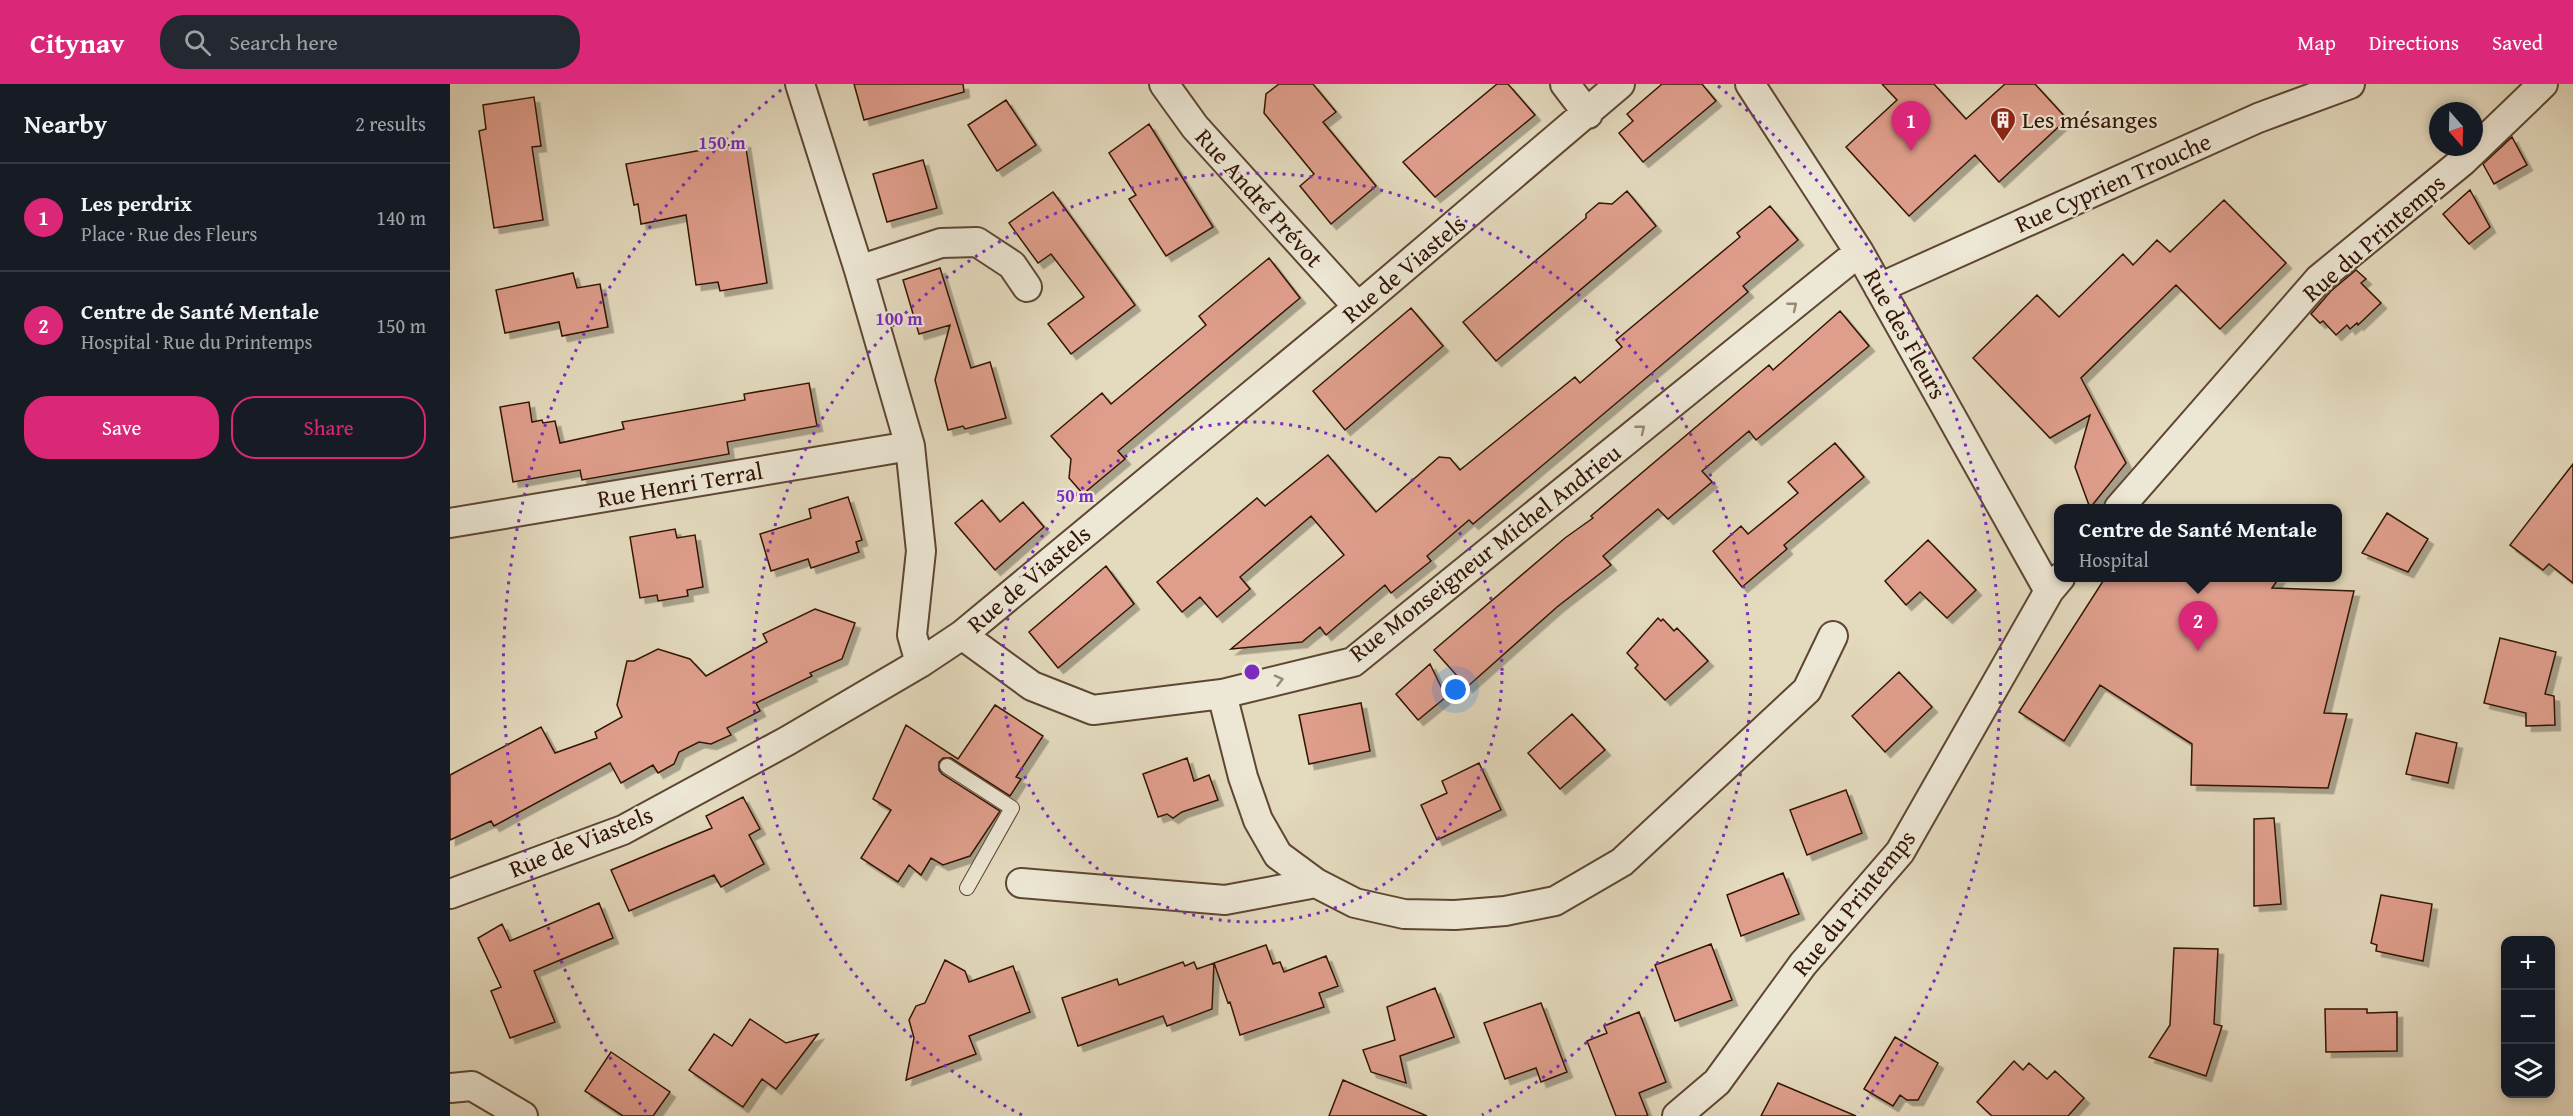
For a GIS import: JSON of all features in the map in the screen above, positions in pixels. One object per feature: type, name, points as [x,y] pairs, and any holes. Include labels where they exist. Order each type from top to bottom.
[{"type":"street","points":[[800,84],[859,270],[910,446],[921,551],[912,635],[920,663]]},
{"type":"street","name":"Rue André Prévot","points":[[1164,84],[1195,127],[1358,308]]},
{"type":"street","points":[[1565,84],[1588,114]]},
{"type":"street","name":"Rue de Viastels","points":[[450,894],[622,830],[787,741],[920,663],[962,635],[1358,308],[1588,114],[1620,84]]},
{"type":"street","name":"Rue des Fleurs","points":[[1750,84],[1859,252],[2054,584]]},
{"type":"street","name":"Rue Cyprien Trouche","points":[[1879,288],[2258,118],[2350,84]]},
{"type":"street","name":"Rue du Printemps","points":[[2122,504],[2319,279],[2463,161],[2543,84]]},
{"type":"street","points":[[859,270],[941,243],[977,242],[1012,265],[1027,287]]},
{"type":"street","name":"Rue Monseigneur Michel Andrieu","points":[[962,635],[1032,686],[1093,710],[1222,694],[1353,662],[1859,252]]},
{"type":"street","name":"Rue Henri Terral","points":[[450,523],[910,446]]},
{"type":"street","name":"Rue du Printemps","points":[[1677,1116],[1717,1082],[1803,964],[1900,852],[2054,584]]},
{"type":"street","points":[[1222,694],[1243,777],[1258,820],[1278,855],[1316,882],[1355,903],[1404,914],[1455,915],[1505,911],[1555,901],[1622,861],[1807,690],[1833,636]]},
{"type":"street","points":[[1021,883],[1225,900],[1316,882]]},
{"type":"street","points":[[450,1088],[472,1086],[523,1116]]},
{"type":"lane","points":[[947,766],[1012,808],[968,888]]},
{"type":"building","points":[[854,84],[963,84],[964,92],[864,120]]},
{"type":"building","points":[[1279,84],[1313,84],[1336,112],[1323,122],[1376,186],[1331,224],[1300,186],[1314,174],[1264,113],[1266,94]]},
{"type":"building","points":[[1497,84],[1508,84],[1535,115],[1435,197],[1403,162]]},
{"type":"building","points":[[1662,84],[1702,84],[1716,101],[1643,162],[1619,133],[1633,121],[1627,114]]},
{"type":"building","points":[[1882,84],[1934,84],[1966,119],[2005,84],[2035,84],[2067,119],[1999,182],[1975,155],[1909,216],[1846,147],[1897,100]]},
{"type":"building","points":[[534,97],[541,146],[532,147],[543,220],[494,228],[479,131],[486,129],[483,105]]},
{"type":"building","points":[[1006,100],[1036,145],[997,171],[968,125]]},
{"type":"building","points":[[1149,124],[1213,227],[1166,256],[1129,199],[1136,195],[1109,153]]},
{"type":"building","points":[[2512,137],[2527,165],[2494,184],[2483,164]]},
{"type":"building","points":[[745,142],[767,283],[720,291],[718,282],[696,285],[686,215],[641,224],[638,204],[634,205],[626,164]]},
{"type":"building","points":[[923,160],[937,208],[887,222],[873,174]]},
{"type":"building","points":[[2470,190],[2490,227],[2469,244],[2443,214]]},
{"type":"building","points":[[1627,191],[1656,226],[1496,361],[1463,322],[1586,218],[1586,214],[1599,203],[1612,204]]},
{"type":"building","points":[[1053,192],[1135,305],[1071,354],[1048,324],[1084,297],[1051,254],[1038,263],[1009,223]]},
{"type":"building","points":[[2224,200],[2286,263],[2220,329],[2176,285],[2081,378],[2126,463],[2093,504],[2089,504],[2075,467],[2090,415],[2050,438],[1973,358],[2037,295],[2059,317],[2123,254],[2133,265],[2157,240],[2170,252]]},
{"type":"building","points":[[1770,206],[1798,240],[1743,286],[1748,292],[1473,524],[1469,520],[1427,556],[1431,561],[1391,593],[1385,585],[1326,635],[1320,627],[1302,642],[1231,649],[1344,555],[1311,516],[1240,577],[1250,589],[1217,617],[1200,597],[1182,612],[1157,582],[1257,498],[1265,506],[1328,455],[1376,512],[1439,457],[1450,458],[1460,470],[1575,377],[1580,383],[1622,347],[1616,340],[1740,237],[1737,233]]},
{"type":"building","points":[[1269,258],[1300,298],[1118,451],[1125,459],[1083,494],[1069,478],[1071,459],[1051,436],[1102,393],[1111,404],[1206,325],[1199,316]]},
{"type":"building","points":[[940,268],[971,368],[990,362],[1006,418],[965,429],[963,426],[948,430],[935,380],[950,325],[919,334],[903,280]]},
{"type":"building","points":[[2356,270],[2366,279],[2361,283],[2381,303],[2358,325],[2357,323],[2350,329],[2347,325],[2336,335],[2323,321],[2320,323],[2311,314],[2331,291]]},
{"type":"building","points":[[573,273],[577,288],[600,284],[608,327],[562,336],[559,322],[505,333],[496,290]]},
{"type":"building","points":[[1411,308],[1443,346],[1345,430],[1313,391]]},
{"type":"building","points":[[1840,311],[1869,346],[1756,440],[1749,431],[1702,471],[1712,482],[1668,519],[1658,509],[1603,556],[1611,565],[1557,607],[1467,687],[1434,650],[1565,538],[1593,518],[1591,516],[1769,365],[1773,370]]},
{"type":"building","points":[[809,383],[817,426],[727,442],[729,454],[582,480],[580,470],[513,482],[500,407],[529,402],[532,422],[555,421],[560,443],[624,429],[622,422],[745,400],[744,394]]},
{"type":"building","points":[[1835,443],[1864,477],[1784,545],[1787,549],[1742,587],[1713,551],[1741,526],[1748,534],[1798,493],[1788,482]]},
{"type":"building","points":[[2573,464],[2573,583],[2549,564],[2543,570],[2510,545]]},
{"type":"building","points":[[848,497],[862,540],[856,542],[859,552],[811,568],[808,559],[771,571],[760,534],[811,518],[809,509]]},
{"type":"building","points":[[982,500],[1000,522],[1023,502],[1044,527],[995,570],[955,523]]},
{"type":"building","points":[[2387,513],[2428,539],[2408,572],[2362,553]]},
{"type":"building","points":[[675,529],[677,538],[695,535],[703,587],[687,590],[688,596],[658,601],[657,595],[640,598],[630,537]]},
{"type":"building","points":[[1928,540],[1976,590],[1947,618],[1920,592],[1906,605],[1885,581]]},
{"type":"building","points":[[1106,566],[1134,604],[1058,668],[1029,632]]},
{"type":"building","points":[[2102,582],[2276,582],[2272,588],[2354,591],[2324,713],[2347,714],[2328,788],[2191,785],[2192,744],[2100,685],[2064,741],[2019,712]]},
{"type":"building","points":[[815,609],[855,623],[842,659],[810,673],[812,676],[756,703],[760,711],[727,728],[731,735],[711,744],[699,742],[679,752],[674,764],[658,773],[653,765],[621,783],[610,763],[494,826],[491,821],[450,840],[450,775],[541,727],[555,753],[597,738],[595,732],[622,717],[617,705],[627,661],[634,661],[658,649],[690,659],[706,676],[767,642],[763,634]]},
{"type":"building","points":[[1658,618],[1661,621],[1663,619],[1674,631],[1677,628],[1708,661],[1665,700],[1635,668],[1638,665],[1627,653]]},
{"type":"building","points":[[2500,638],[2556,652],[2545,694],[2554,696],[2555,725],[2526,726],[2526,713],[2484,703]]},
{"type":"building","points":[[1430,664],[1446,697],[1418,720],[1396,694]]},
{"type":"building","points":[[1899,672],[1932,707],[1885,752],[1852,716]]},
{"type":"building","points":[[1361,703],[1370,751],[1309,764],[1299,715]]},
{"type":"building","points":[[995,705],[1043,736],[1016,777],[1021,779],[1010,796],[951,758],[943,758],[939,762],[939,770],[942,774],[1000,811],[970,856],[943,865],[931,858],[921,875],[909,865],[898,882],[861,858],[891,810],[873,799],[906,725],[958,759]]},
{"type":"building","points":[[1572,714],[1605,750],[1560,789],[1528,753]]},
{"type":"building","points":[[2416,733],[2457,743],[2448,783],[2406,774]]},
{"type":"building","points":[[1187,758],[1194,781],[1209,775],[1218,800],[1182,812],[1173,818],[1167,814],[1158,817],[1143,774]]},
{"type":"building","points":[[1479,763],[1501,810],[1437,840],[1421,805],[1447,793],[1442,781]]},
{"type":"building","points":[[1846,790],[1862,833],[1807,855],[1790,810]]},
{"type":"building","points":[[743,797],[760,829],[749,835],[764,864],[721,887],[714,875],[629,911],[611,870],[712,828],[706,816]]},
{"type":"building","points":[[2274,818],[2281,904],[2254,906],[2254,819]]},
{"type":"building","points":[[1783,873],[1799,914],[1741,936],[1727,895]]},
{"type":"building","points":[[2381,895],[2432,904],[2423,961],[2376,951],[2377,945],[2371,943]]},
{"type":"building","points":[[599,903],[613,938],[534,971],[555,1022],[510,1038],[491,991],[501,987],[478,938],[502,924],[510,941]]},
{"type":"building","points":[[1711,944],[1732,1000],[1675,1021],[1655,965]]},
{"type":"building","points":[[1266,945],[1273,964],[1280,962],[1284,972],[1326,956],[1338,986],[1319,993],[1324,1007],[1240,1035],[1230,1002],[1228,1003],[1214,963]]},
{"type":"building","points":[[2174,948],[2218,949],[2214,1024],[2222,1026],[2206,1076],[2149,1057],[2170,1025]]},
{"type":"building","points":[[945,960],[965,971],[969,982],[1013,966],[1030,1012],[969,1036],[976,1054],[906,1080],[914,1038],[909,1020],[916,1006],[925,1003]]},
{"type":"building","points":[[1183,962],[1185,966],[1194,962],[1197,969],[1214,963],[1212,1009],[1167,1026],[1163,1016],[1078,1046],[1062,998],[1117,979],[1119,985]]},
{"type":"building","points":[[1435,988],[1454,1037],[1400,1056],[1406,1083],[1371,1072],[1363,1050],[1395,1040],[1387,1007]]},
{"type":"building","points":[[1541,1003],[1567,1072],[1541,1082],[1536,1068],[1505,1079],[1484,1023]]},
{"type":"building","points":[[2325,1009],[2367,1009],[2367,1013],[2397,1012],[2397,1051],[2326,1052]]},
{"type":"building","points":[[1639,1012],[1666,1082],[1639,1093],[1648,1116],[1616,1116],[1587,1041],[1607,1033],[1604,1026]]},
{"type":"building","points":[[750,1019],[786,1043],[818,1034],[776,1089],[762,1079],[743,1107],[689,1070],[714,1034],[732,1046]]},
{"type":"building","points":[[1895,1037],[1938,1063],[1918,1100],[1907,1100],[1900,1095],[1893,1106],[1864,1089]]},
{"type":"building","points":[[611,1052],[670,1092],[653,1116],[623,1116],[585,1091]]},
{"type":"building","points":[[2014,1061],[2023,1070],[2029,1063],[2047,1079],[2055,1071],[2084,1098],[2068,1116],[1992,1116],[1977,1102]]},
{"type":"building","points":[[1343,1080],[1427,1116],[1329,1116]]},
{"type":"building","points":[[1778,1083],[1856,1116],[1761,1116]]},
{"type":"place","name":"Les mésanges","points":[[2003,143]]},
{"type":"place","name":"Les perdrix","points":[[1911,151]]},
{"type":"place","name":"Centre de Santé Mentale","points":[[2198,651]]}]
